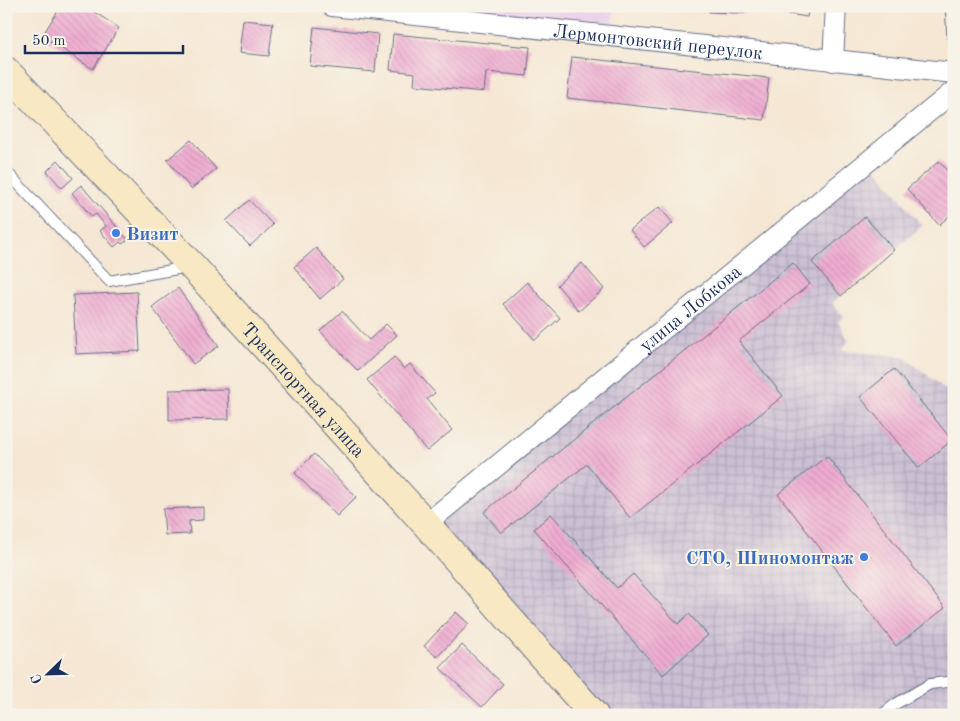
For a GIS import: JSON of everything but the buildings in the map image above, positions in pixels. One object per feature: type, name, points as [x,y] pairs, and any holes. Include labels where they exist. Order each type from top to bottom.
[{"type":"main road","name":"Транспортная улица","points":[[6,72],[192,266],[426,524],[594,715]]},
{"type":"street","name":"Лермонтовский переулок","points":[[332,6],[954,73]]},
{"type":"street","points":[[833,61],[836,6]]},
{"type":"street","name":"улица Лобкова","points":[[426,524],[954,91]]},
{"type":"lane","points":[[6,171],[109,281],[192,266]]},
{"type":"lane","points":[[882,715],[894,705],[930,684],[954,681]]},
{"type":"shaded area","points":[[332,6],[614,6],[613,37]]},
{"type":"shaded area","points":[[869,159],[922,226],[832,303],[844,316],[838,322],[849,341],[841,350],[904,357],[954,396],[954,715],[594,715],[426,524]]},
{"type":"place","name":"Визит","points":[[116,233]]},
{"type":"place","name":"СТО, Шиномонтаж","points":[[864,557]]}]
